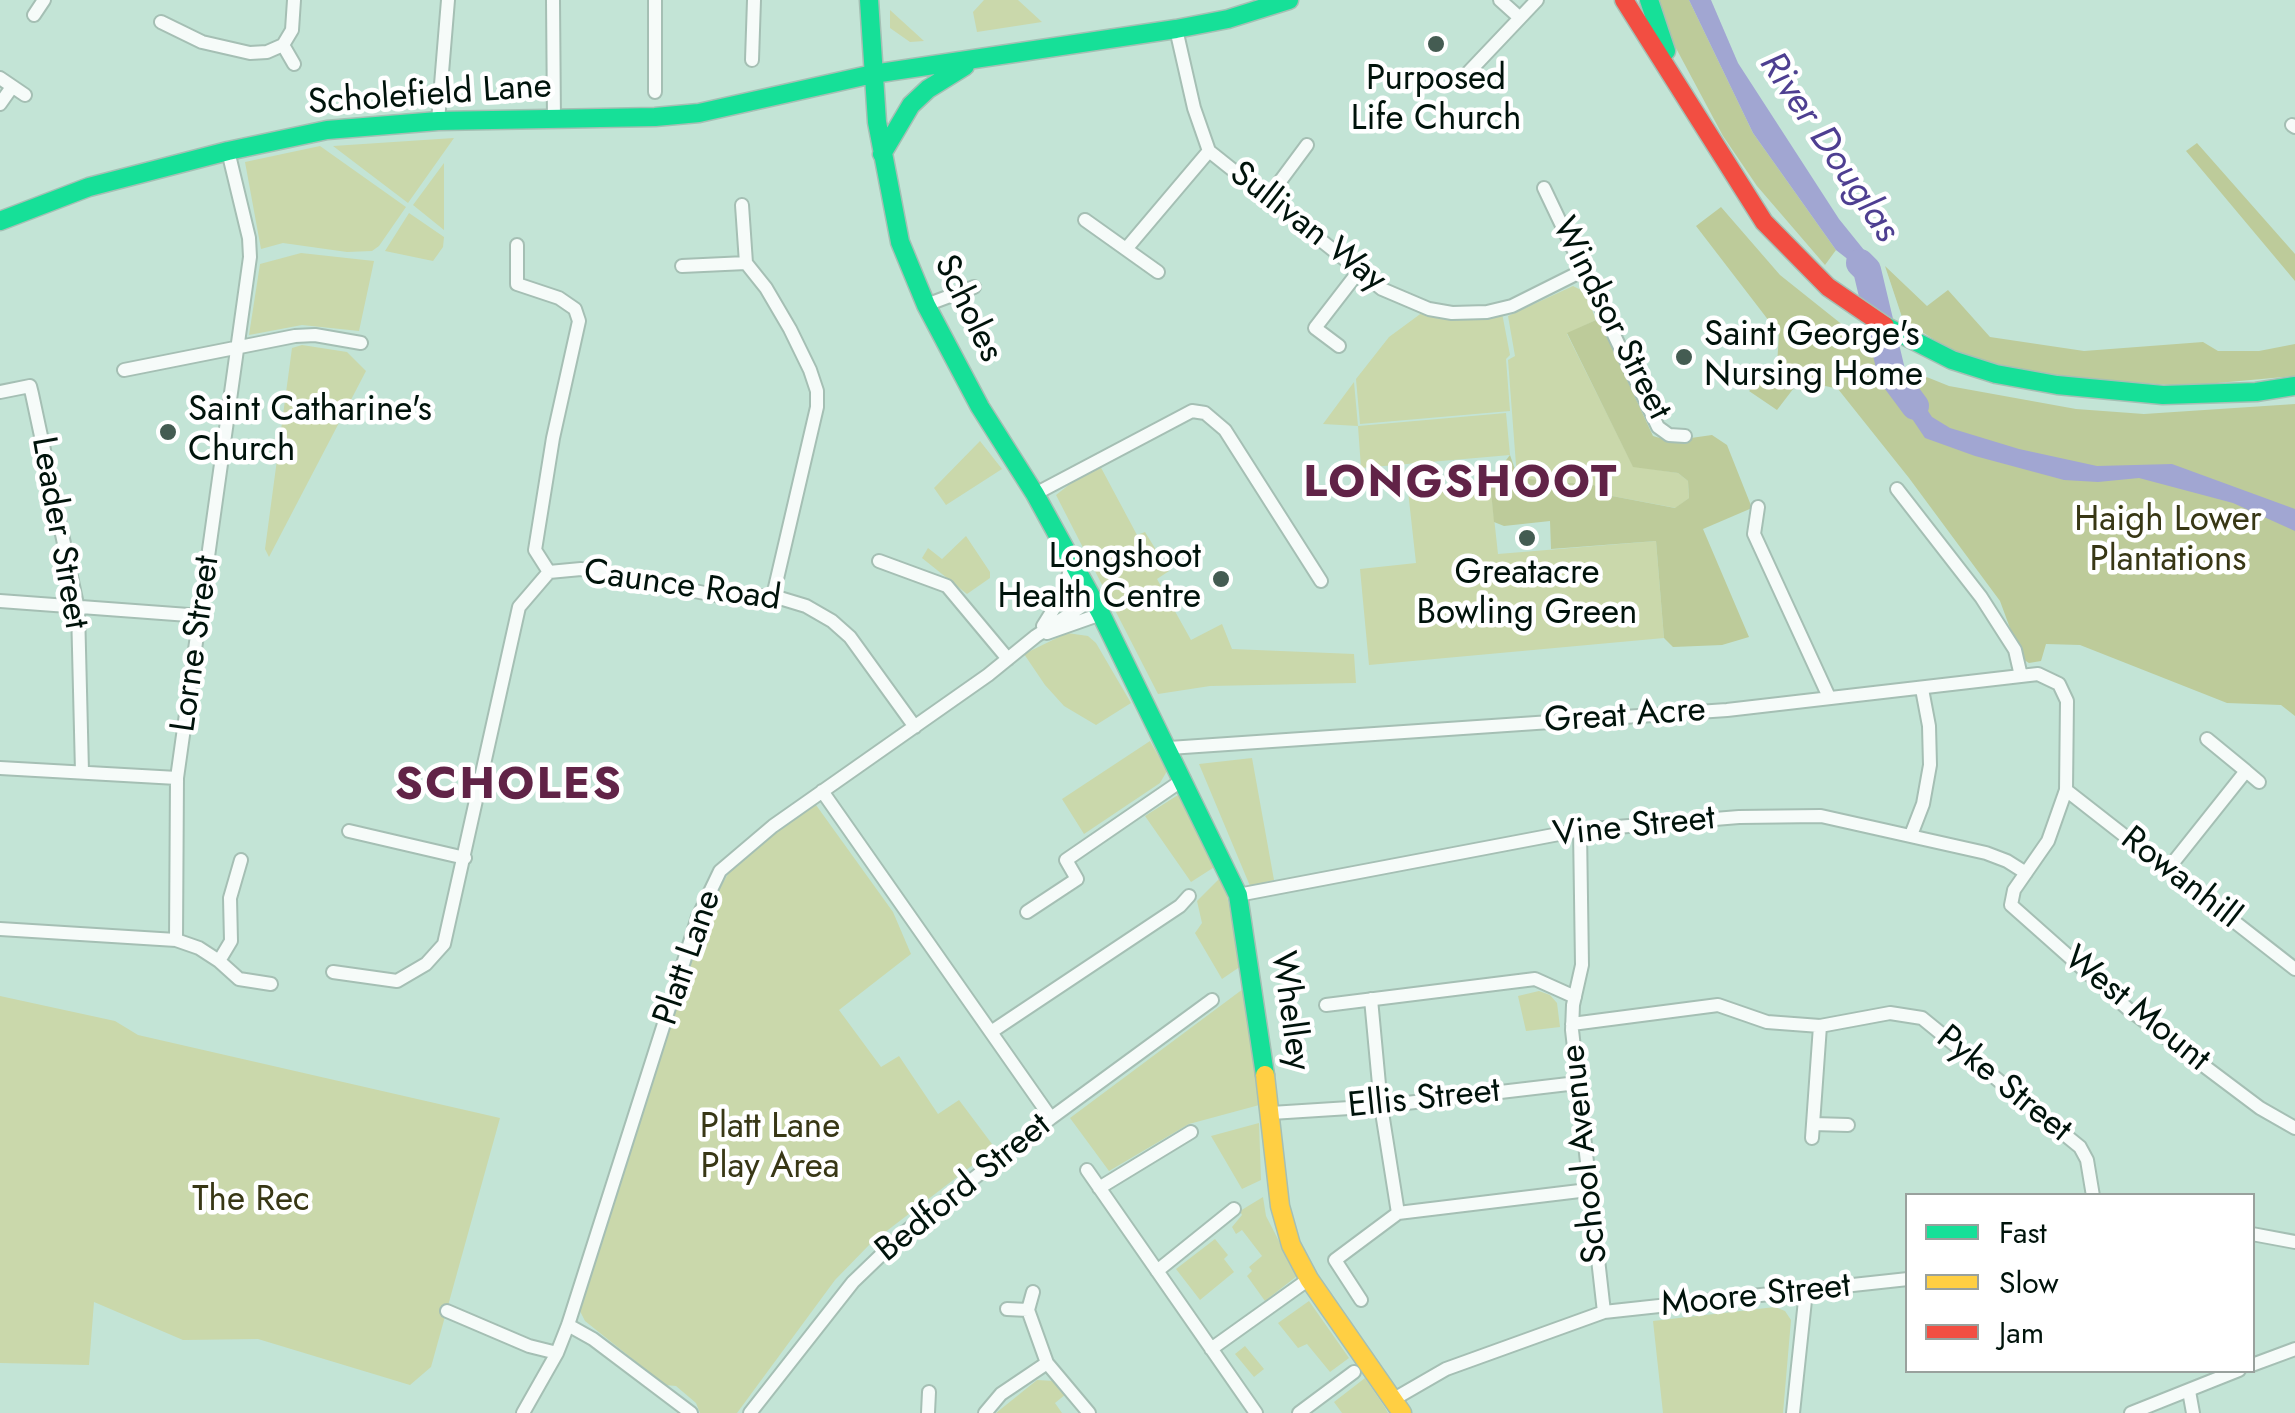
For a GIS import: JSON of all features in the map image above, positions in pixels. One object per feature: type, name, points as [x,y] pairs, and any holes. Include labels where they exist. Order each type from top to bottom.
[{"type":"main road","name":"Scholes","points":[[869,0],[882,154],[900,242],[926,305],[980,407],[1035,494],[1097,606]]},
{"type":"main road","name":"Scholefield Lane","points":[[0,220],[90,187],[228,151],[334,130],[438,121],[699,113],[873,74],[1176,29],[1228,19],[1289,0]]},
{"type":"main road","points":[[1624,0],[1764,222],[1806,266],[1858,311],[1904,338],[1996,374],[2074,388],[2205,395],[2295,386]]},
{"type":"main road","points":[[1649,0],[1676,83]]},
{"type":"main road","points":[[882,154],[918,97],[974,61]]},
{"type":"main road","name":"Whelley","points":[[1097,606],[1170,748],[1238,895],[1271,1113],[1280,1206],[1291,1245],[1309,1279],[1398,1406]]},
{"type":"street","points":[[34,15],[44,0]]},
{"type":"street","points":[[161,22],[180,40],[250,53],[267,52],[283,45],[292,30],[294,0]]},
{"type":"street","points":[[438,121],[448,0]]},
{"type":"street","points":[[553,0],[554,120]]},
{"type":"street","points":[[655,0],[655,92]]},
{"type":"street","points":[[752,60],[754,0]]},
{"type":"street","points":[[1500,0],[1520,18]]},
{"type":"street","points":[[1464,77],[1537,0]]},
{"type":"street","name":"Sullivan Way","points":[[1176,29],[1208,151],[1382,288],[1413,304],[1441,312],[1470,314],[1512,306],[1584,270]]},
{"type":"street","points":[[283,45],[294,64]]},
{"type":"street","points":[[0,78],[18,91],[0,104]]},
{"type":"street","points":[[1267,199],[1307,146]]},
{"type":"street","name":"Lorne Street","points":[[176,940],[177,778],[250,248],[228,151]]},
{"type":"street","points":[[1126,250],[1208,151]]},
{"type":"street","name":"Windsor Street","points":[[1544,188],[1658,427],[1669,435],[1686,436]]},
{"type":"street","points":[[742,205],[746,264],[766,288],[790,329],[817,391],[817,408],[774,596]]},
{"type":"street","points":[[1085,220],[1158,272]]},
{"type":"street","points":[[517,245],[517,284],[559,298],[575,309],[580,321],[552,438],[535,550],[550,572]]},
{"type":"street","points":[[682,266],[746,264]]},
{"type":"street","points":[[1339,346],[1315,328],[1359,270]]},
{"type":"street","points":[[926,305],[974,286]]},
{"type":"street","points":[[124,370],[304,335],[362,344]]},
{"type":"street","name":"Leader Street","points":[[0,392],[30,386],[78,609],[82,772]]},
{"type":"street","points":[[1035,494],[1192,411],[1205,413],[1225,430],[1320,581]]},
{"type":"street","points":[[1896,489],[1981,597],[2015,650],[2021,676]]},
{"type":"street","points":[[1758,506],[1754,534],[1829,698]]},
{"type":"street","points":[[879,561],[947,586],[1008,659]]},
{"type":"street","name":"Platt Lane","points":[[1036,636],[1060,601],[1072,562]]},
{"type":"street","name":"Caunce Road","points":[[332,972],[397,981],[426,964],[444,944],[519,607],[550,572],[581,568],[720,596],[774,596],[806,606],[850,637],[914,727]]},
{"type":"street","points":[[0,601],[202,616]]},
{"type":"street","name":"Platt Lane","points":[[522,1413],[557,1353],[568,1325],[698,918],[720,871],[737,854],[1036,636],[1097,606]]},
{"type":"street","name":"Great Acre","points":[[1170,748],[1727,710],[2038,674],[2059,684],[2067,701],[2066,790]]},
{"type":"street","points":[[1911,836],[1923,804],[1930,765],[1929,726],[1922,689]]},
{"type":"street","points":[[2207,738],[2260,782]]},
{"type":"street","points":[[0,768],[177,778]]},
{"type":"street","points":[[2168,869],[2246,771]]},
{"type":"street","points":[[1027,912],[1077,879],[1066,860],[1184,778]]},
{"type":"street","points":[[2026,874],[2048,841],[2066,790]]},
{"type":"street","name":"Rowanhill","points":[[2066,790],[2295,968]]},
{"type":"street","points":[[822,792],[1051,1118]]},
{"type":"street","name":"Vine Street","points":[[1238,895],[1580,830],[1738,817],[1821,816],[1986,853],[2008,861],[2026,874]]},
{"type":"street","name":"School Avenue","points":[[1580,830],[1582,965],[1572,1024],[1604,1312]]},
{"type":"street","points":[[349,831],[465,858]]},
{"type":"street","points":[[219,961],[232,941],[230,898],[241,860]]},
{"type":"street","name":"West Mount","points":[[2026,874],[2014,890],[2011,904],[2018,913],[2127,1008],[2260,1108],[2295,1128]]},
{"type":"street","points":[[991,1032],[1185,905]]},
{"type":"street","points":[[0,929],[176,940],[199,948],[239,979],[271,984]]},
{"type":"street","points":[[1326,1004],[1536,980],[1575,997]]},
{"type":"street","points":[[1371,999],[1381,1106],[1398,1213]]},
{"type":"street","name":"Bedford Street","points":[[750,1413],[867,1267],[905,1232],[1212,1000]]},
{"type":"street","name":"Pyke Street","points":[[1572,1024],[1718,1005],[1767,1022],[1820,1026],[1890,1013],[1922,1018],[2080,1148],[2087,1160],[2092,1193]]},
{"type":"street","points":[[1820,1026],[1812,1130],[1848,1125]]},
{"type":"street","name":"Ellis Street","points":[[1271,1113],[1381,1106],[1577,1083]]},
{"type":"street","points":[[1099,1188],[1191,1132]]},
{"type":"street","points":[[1087,1170],[1256,1413]]},
{"type":"street","points":[[1361,1300],[1335,1260],[1398,1213],[1588,1190]]},
{"type":"street","points":[[1157,1271],[1234,1209]]},
{"type":"street","points":[[2255,1235],[2295,1242]]},
{"type":"street","points":[[1211,1348],[1309,1279]]},
{"type":"street","name":"Moore Street","points":[[1398,1406],[1446,1369],[1604,1312],[1905,1279]]},
{"type":"street","points":[[1793,1413],[1806,1291]]},
{"type":"street","points":[[1033,1292],[1028,1310],[1047,1364],[1089,1413]]},
{"type":"street","points":[[1008,1310],[1028,1310]]},
{"type":"street","points":[[447,1311],[528,1346],[557,1353]]},
{"type":"street","points":[[568,1325],[593,1339],[691,1413]]},
{"type":"street","points":[[2255,1364],[2295,1348]]},
{"type":"street","points":[[985,1413],[1001,1394],[1047,1364]]},
{"type":"street","points":[[1298,1413],[1354,1372]]},
{"type":"street","points":[[2131,1413],[2232,1373]]},
{"type":"street","points":[[2189,1391],[2193,1413]]},
{"type":"street","points":[[928,1413],[929,1392]]},
{"type":"green space","points":[[984,0],[1018,0],[1042,22],[977,32],[973,12]]},
{"type":"green space","points":[[1656,0],[1689,0],[1753,133],[1836,250],[1825,265],[1757,186],[1723,136],[1662,22]]},
{"type":"green space","points":[[890,10],[924,41],[910,42],[890,28]]},
{"type":"green space","points":[[454,138],[408,203],[333,146]]},
{"type":"green space","points":[[2197,143],[2295,254],[2295,281],[2186,151]]},
{"type":"green space","points":[[320,146],[406,207],[372,251],[347,252],[283,243],[261,249],[245,162]]},
{"type":"green space","points":[[444,163],[444,230],[413,205]]},
{"type":"green space","name":"Haigh Lower Plantations","points":[[1721,207],[1780,275],[1864,342],[1872,355],[1949,386],[2076,409],[2144,414],[2295,404],[2295,716],[2281,705],[2227,703],[2080,645],[2046,644],[2041,661],[2029,663],[2021,658],[2000,601],[1838,389],[1800,380],[1777,410],[1749,391],[1777,365],[1779,334],[1696,226]]},
{"type":"green space","points":[[409,213],[444,237],[443,247],[433,261],[385,251]]},
{"type":"green space","points":[[301,253],[374,261],[359,331],[302,325],[249,335],[260,264]]},
{"type":"green space","points":[[1885,266],[1927,306],[1948,290],[1990,337],[2084,351],[2203,342],[2218,351],[2259,351],[2295,344],[2295,376],[2184,386],[2058,377],[1960,356],[1903,320]]},
{"type":"green space","points":[[1573,286],[1585,292],[1596,320],[1567,334],[1633,466],[1678,473],[1688,481],[1689,498],[1676,508],[1612,496],[1594,485],[1517,478],[1508,360],[1515,356],[1508,316]]},
{"type":"green space","points":[[1423,312],[1473,319],[1502,313],[1510,355],[1506,359],[1510,411],[1360,424],[1356,379],[1389,337]]},
{"type":"green space","points":[[1596,320],[1653,436],[1670,441],[1712,435],[1727,445],[1752,508],[1703,529],[1749,637],[1722,645],[1673,647],[1664,638],[1656,541],[1551,549],[1550,521],[1504,526],[1494,522],[1490,481],[1510,455],[1518,478],[1594,485],[1612,496],[1675,508],[1689,498],[1688,481],[1678,473],[1633,467],[1567,333]]},
{"type":"green space","points":[[302,345],[347,352],[366,371],[269,557],[265,549],[292,348]]},
{"type":"green space","points":[[1354,382],[1358,426],[1323,424]]},
{"type":"green space","points":[[1506,413],[1510,455],[1361,468],[1358,426]]},
{"type":"green space","points":[[980,441],[1002,469],[946,505],[934,488]]},
{"type":"green space","points":[[1098,462],[1137,535],[1145,532],[1169,571],[1157,579],[1191,640],[1222,624],[1232,649],[1354,654],[1356,683],[1210,686],[1158,694],[1056,495]]},
{"type":"green space","points":[[1490,481],[1498,554],[1656,541],[1664,638],[1369,665],[1360,569],[1416,563],[1408,491]]},
{"type":"green space","points":[[966,536],[990,572],[990,578],[967,594],[922,558],[928,548],[942,559]]},
{"type":"green space","points":[[1067,633],[1088,636],[1096,643],[1131,703],[1096,725],[1064,706],[1024,654]]},
{"type":"green space","points":[[1150,741],[1167,771],[1160,783],[1084,834],[1062,799]]},
{"type":"green space","points":[[1252,758],[1274,880],[1250,886],[1199,764]]},
{"type":"green space","points":[[1178,795],[1216,866],[1191,882],[1145,816]]},
{"type":"green space","name":"Platt Lane Play Area","points":[[816,805],[893,912],[911,954],[839,1010],[881,1067],[899,1056],[938,1114],[959,1100],[995,1148],[871,1243],[835,1280],[737,1413],[700,1413],[696,1403],[676,1386],[665,1385],[585,1321],[579,1309],[703,918],[737,858]]},
{"type":"green space","points":[[1219,879],[1225,885],[1241,966],[1222,979],[1195,933],[1202,923],[1197,901]]},
{"type":"green space","points":[[1247,986],[1263,1104],[1189,1124],[1109,1171],[1070,1118]]},
{"type":"green space","points":[[1539,991],[1557,1003],[1560,1027],[1526,1031],[1518,996]]},
{"type":"green space","name":"The Rec","points":[[0,996],[115,1021],[138,1035],[500,1118],[431,1367],[410,1385],[258,1339],[183,1340],[94,1302],[89,1365],[0,1363]]},
{"type":"green space","points":[[1259,1123],[1261,1180],[1242,1189],[1211,1136]]},
{"type":"green space","points":[[1263,1197],[1266,1216],[1297,1276],[1265,1301],[1247,1276],[1252,1271],[1249,1267],[1262,1256],[1242,1230],[1236,1234],[1232,1227],[1242,1215],[1240,1211]]},
{"type":"green space","points":[[1215,1239],[1228,1255],[1224,1259],[1234,1272],[1200,1300],[1176,1269]]},
{"type":"green space","points":[[1309,1301],[1349,1358],[1330,1372],[1307,1344],[1298,1348],[1278,1323]]},
{"type":"green space","points":[[1775,1307],[1785,1311],[1791,1320],[1783,1413],[1663,1413],[1653,1321]]},
{"type":"green space","points":[[1245,1346],[1264,1369],[1254,1377],[1235,1354]]},
{"type":"green space","points":[[1365,1378],[1388,1413],[1342,1413],[1334,1402]]},
{"type":"green space","points":[[1037,1380],[1055,1381],[1066,1394],[1055,1403],[1062,1413],[996,1413]]},
{"type":"water","points":[[1689,0],[1711,0],[1738,63],[1839,219],[1864,250],[1888,304],[1868,290],[1859,268],[1836,250],[1753,133]]},
{"type":"water","points":[[1902,372],[1932,417],[1950,428],[2019,449],[2097,466],[2172,464],[2295,509],[2295,531],[2233,503],[2139,478],[2064,480],[1925,438],[1886,380]]},
{"type":"waterway","name":"River Douglas","points":[[1860,263],[1867,270],[1892,375],[1915,406]]},
{"type":"traffic: fast","points":[[869,0],[877,122],[900,242],[926,305],[980,407],[1035,494],[1101,614],[1238,895],[1265,1075]]},
{"type":"traffic: fast","points":[[0,221],[89,187],[327,130],[438,121],[699,113],[873,74],[1176,29],[1228,19],[1289,0]]},
{"type":"traffic: fast","points":[[1649,0],[1666,51]]},
{"type":"traffic: fast","points":[[882,154],[911,105],[928,89],[965,66]]},
{"type":"traffic: fast","points":[[1885,326],[1952,360],[1996,374],[2057,385],[2163,395],[2256,392],[2295,386]]},
{"type":"traffic: slow","points":[[1265,1075],[1280,1206],[1291,1245],[1309,1279],[1402,1413]]},
{"type":"traffic: jam","points":[[1624,0],[1764,222],[1828,287],[1885,326]]},
{"type":"place","name":"Purposed Life Church","points":[[1436,44]]},
{"type":"place","name":"Saint George's Nursing Home","points":[[1684,357]]},
{"type":"place","name":"Saint Catharine's Church","points":[[168,432]]},
{"type":"place","name":"Greatacre Bowling Green","points":[[1527,538]]},
{"type":"place","name":"Longshoot Health Centre","points":[[1221,579]]},
{"type":"district","name":"LONGSHOOT","points":[[1461,485]]},
{"type":"district","name":"SCHOLES","points":[[509,787]]}]
